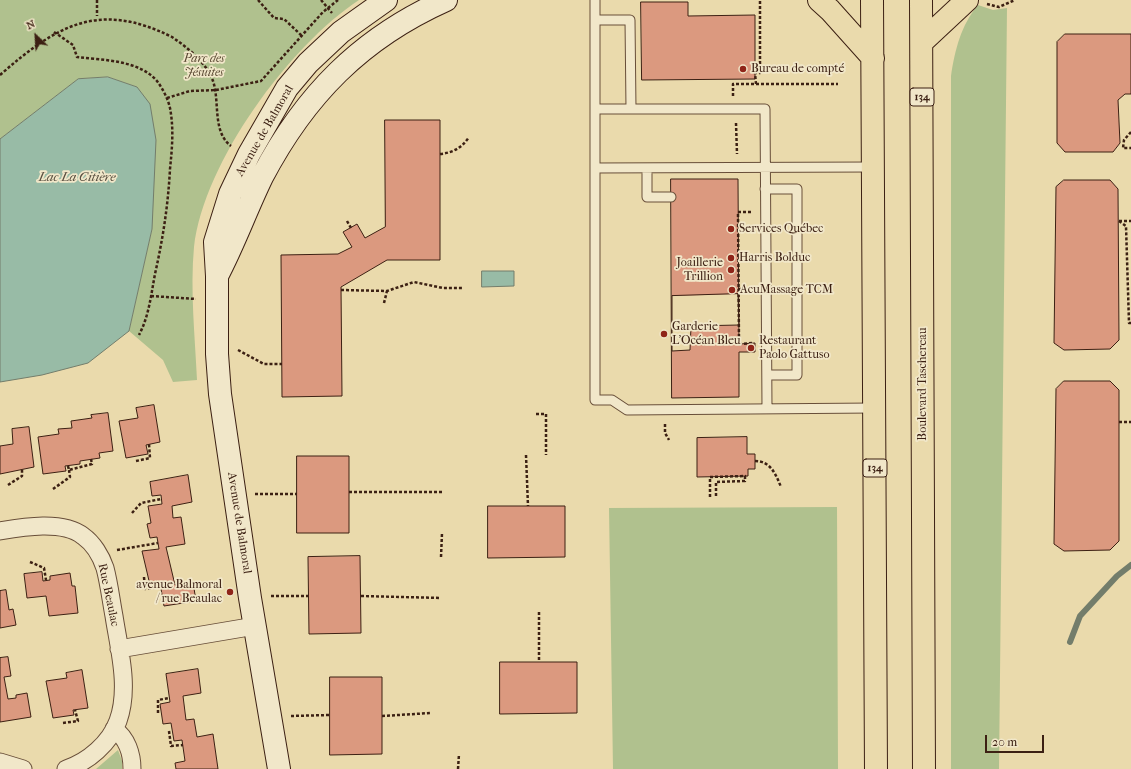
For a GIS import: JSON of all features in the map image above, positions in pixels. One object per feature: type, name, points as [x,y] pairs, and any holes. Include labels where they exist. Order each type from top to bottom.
[{"type":"main road","points":[[819,0],[830,10],[872,58]]},
{"type":"main road","name":"134","points":[[872,0],[876,769]]},
{"type":"main road","name":"Boulevard Taschereau","points":[[921,0],[924,769]]},
{"type":"main road","points":[[922,42],[974,1]]},
{"type":"street","name":"Avenue de Balmoral","points":[[278,769],[219,387],[215,242],[230,194],[249,154],[287,88],[308,63],[341,32],[386,0]]},
{"type":"street","name":"Avenue de Balmoral","points":[[217,276],[233,245],[262,178],[286,137],[314,98],[342,68],[374,40],[394,26],[446,0]]},
{"type":"street","name":"Rue Beaulac","points":[[0,531],[47,526],[67,529],[82,535],[92,544],[105,568],[119,649],[122,690],[120,714],[114,729],[101,747],[88,758],[68,769]]},
{"type":"street","points":[[119,649],[255,626]]},
{"type":"street","points":[[114,729],[123,737],[128,745],[132,769]]},
{"type":"street","points":[[0,762],[23,769]]},
{"type":"lane","points":[[595,0],[595,400],[612,400],[627,410],[874,408]]},
{"type":"lane","points":[[595,20],[630,20],[631,109]]},
{"type":"lane","points":[[595,109],[765,109],[767,408]]},
{"type":"lane","points":[[595,168],[872,167]]},
{"type":"lane","points":[[647,168],[647,197],[671,197]]},
{"type":"lane","points":[[765,189],[797,190],[797,375],[767,375]]},
{"type":"path","points":[[97,0],[97,16]]},
{"type":"path","points":[[258,0],[274,18],[284,19],[305,39]]},
{"type":"path","points":[[321,0],[336,17]]},
{"type":"path","points":[[167,98],[190,91],[216,90],[261,81],[301,35],[338,0]]},
{"type":"path","points":[[756,84],[755,73],[760,73],[760,0]]},
{"type":"path","points":[[974,1],[992,6],[999,6],[1015,0]]},
{"type":"path","points":[[0,75],[33,46],[54,32],[77,20],[97,16],[109,16]]},
{"type":"path","points":[[115,16],[158,28],[178,41],[196,56],[207,69],[216,90],[221,133],[225,141],[234,146]]},
{"type":"path","points":[[54,32],[73,45],[77,57],[109,61],[146,72],[156,81],[167,98],[172,125],[168,208],[146,322],[139,335]]},
{"type":"path","points":[[733,100],[733,84],[838,84]]},
{"type":"path","points":[[736,120],[737,154]]},
{"type":"path","points":[[1131,132],[1124,140],[1123,148],[1131,148]]},
{"type":"path","points":[[440,154],[450,153],[465,144],[469,137]]},
{"type":"path","points":[[738,212],[739,344],[755,343],[755,348]]},
{"type":"path","points":[[347,221],[351,228]]},
{"type":"path","points":[[1131,221],[1119,221],[1126,226],[1129,323],[1131,323]]},
{"type":"path","points":[[341,290],[387,291],[414,282],[443,288],[462,288]]},
{"type":"path","points":[[384,303],[387,291]]},
{"type":"path","points":[[151,296],[196,299]]},
{"type":"path","points":[[236,349],[264,364],[282,364]]},
{"type":"path","points":[[536,414],[546,414],[546,455]]},
{"type":"path","points":[[1119,422],[1131,422]]},
{"type":"path","points":[[136,461],[150,458],[149,444]]},
{"type":"path","points":[[526,455],[528,506]]},
{"type":"path","points":[[69,470],[92,464],[91,459]]},
{"type":"path","points":[[755,461],[760,461],[772,468],[781,487]]},
{"type":"path","points":[[53,490],[70,477],[68,466]]},
{"type":"path","points":[[8,485],[22,476],[22,468]]},
{"type":"path","points":[[710,497],[710,476],[745,476],[745,481],[716,482],[716,497]]},
{"type":"path","points":[[349,492],[442,492]]},
{"type":"path","points":[[252,494],[297,494]]},
{"type":"path","points":[[132,512],[141,503],[162,499]]},
{"type":"path","points":[[441,557],[442,533]]},
{"type":"path","points":[[113,551],[158,543]]},
{"type":"path","points":[[30,562],[44,568],[46,580]]},
{"type":"path","points":[[144,577],[145,589],[161,587]]},
{"type":"path","points":[[267,596],[308,596]]},
{"type":"path","points":[[361,596],[441,598]]},
{"type":"path","points":[[539,612],[539,662]]},
{"type":"path","points":[[158,713],[158,700],[169,698]]},
{"type":"path","points":[[63,723],[78,721],[75,710]]},
{"type":"path","points":[[287,716],[330,714]]},
{"type":"path","points":[[382,716],[431,714]]},
{"type":"path","points":[[169,731],[171,746],[183,745]]},
{"type":"path","points":[[458,754],[458,769]]},
{"type":"green space","name":"Parc des Jésuites","points":[[0,0],[359,0],[332,20],[305,46],[279,76],[254,109],[232,144],[214,179],[201,214],[194,247],[193,296],[197,380],[173,382],[163,360],[129,331],[152,229],[137,87],[108,77],[78,79],[0,139]]},
{"type":"green space","points":[[978,5],[993,10],[1007,8],[999,769],[951,769],[951,76],[963,29]]},
{"type":"green space","points":[[837,507],[838,769],[613,769],[609,508]]},
{"type":"green space","points":[[118,750],[122,761],[122,769],[96,769]]},
{"type":"water","name":"Lac La Citière","points":[[108,77],[137,87],[150,104],[156,140],[152,229],[129,331],[88,363],[42,375],[0,382],[0,139],[78,79]]},
{"type":"water","points":[[482,271],[514,271],[514,286],[482,287]]},
{"type":"building","points":[[641,2],[688,2],[688,16],[755,15],[755,79],[642,80]]},
{"type":"building","points":[[1065,34],[1131,34],[1131,94],[1125,94],[1118,100],[1120,143],[1113,152],[1065,152],[1057,143],[1057,42]]},
{"type":"building","points":[[385,120],[440,120],[440,260],[387,260],[341,287],[342,396],[282,397],[281,255],[338,254],[352,247],[343,232],[357,224],[365,238],[385,227]]},
{"type":"building","points":[[671,179],[738,179],[739,344],[755,343],[755,352],[739,352],[739,397],[672,398]]},
{"type":"building","points":[[1064,180],[1110,180],[1118,189],[1119,340],[1110,349],[1064,350],[1054,343],[1056,187]]},
{"type":"building","points":[[738,294],[739,325],[691,326],[690,350],[672,351],[672,296]]},
{"type":"building","points":[[1064,381],[1110,381],[1119,390],[1119,541],[1110,550],[1064,551],[1054,544],[1056,389]]},
{"type":"building","points":[[154,405],[160,442],[146,445],[148,454],[126,458],[119,421],[138,418],[136,408]]},
{"type":"building","points":[[108,413],[113,451],[99,453],[100,458],[80,461],[80,464],[65,466],[66,471],[43,474],[38,437],[59,434],[58,429],[72,428],[71,421],[92,418],[91,415]]},
{"type":"building","points":[[29,427],[34,467],[0,474],[0,446],[13,444],[12,429]]},
{"type":"building","points":[[747,437],[747,454],[755,454],[755,469],[748,469],[748,476],[697,477],[697,438]]},
{"type":"building","points":[[297,456],[349,456],[349,533],[297,533]]},
{"type":"building","points":[[188,475],[192,502],[172,506],[173,518],[181,517],[185,544],[166,547],[175,585],[193,582],[196,601],[164,606],[160,583],[150,585],[142,551],[159,549],[157,537],[150,538],[147,524],[151,523],[148,506],[162,504],[161,495],[152,496],[150,482]]},
{"type":"building","points":[[488,506],[565,506],[565,557],[488,558]]},
{"type":"building","points":[[360,556],[361,633],[309,634],[308,557]]},
{"type":"building","points":[[42,572],[43,581],[50,580],[50,576],[70,573],[72,586],[75,586],[78,613],[49,616],[46,596],[27,598],[24,574]]},
{"type":"building","points":[[6,590],[9,610],[13,609],[16,625],[0,628],[0,591]]},
{"type":"building","points":[[8,657],[11,676],[4,677],[8,699],[16,698],[16,695],[27,693],[31,717],[0,722],[0,658]]},
{"type":"building","points":[[500,662],[577,662],[577,713],[500,714]]},
{"type":"building","points":[[198,669],[201,693],[183,696],[186,720],[194,719],[197,737],[213,734],[218,769],[176,769],[175,763],[185,761],[182,740],[174,741],[171,723],[163,724],[160,704],[170,702],[166,674]]},
{"type":"building","points":[[82,670],[88,708],[73,710],[74,715],[53,718],[46,681],[67,678],[66,673]]},
{"type":"building","points":[[330,677],[382,677],[382,754],[330,755]]},
{"type":"waterway","points":[[1070,642],[1080,616],[1117,576],[1131,565]]},
{"type":"place","name":"Bureau de compté","points":[[743,69]]},
{"type":"place","name":"Services Québec","points":[[731,229]]},
{"type":"place","name":"Harris Bolduc","points":[[731,258]]},
{"type":"place","name":"Joaillerie Trillion","points":[[731,270]]},
{"type":"place","name":"AcuMassage TCM","points":[[732,290]]},
{"type":"place","name":"Garderie L'Océan Bleu","points":[[664,334]]},
{"type":"place","name":"Restaurant Paolo Gattuso","points":[[751,348]]},
{"type":"place","name":"avenue Balmoral / rue Beaulac","points":[[230,592]]}]
